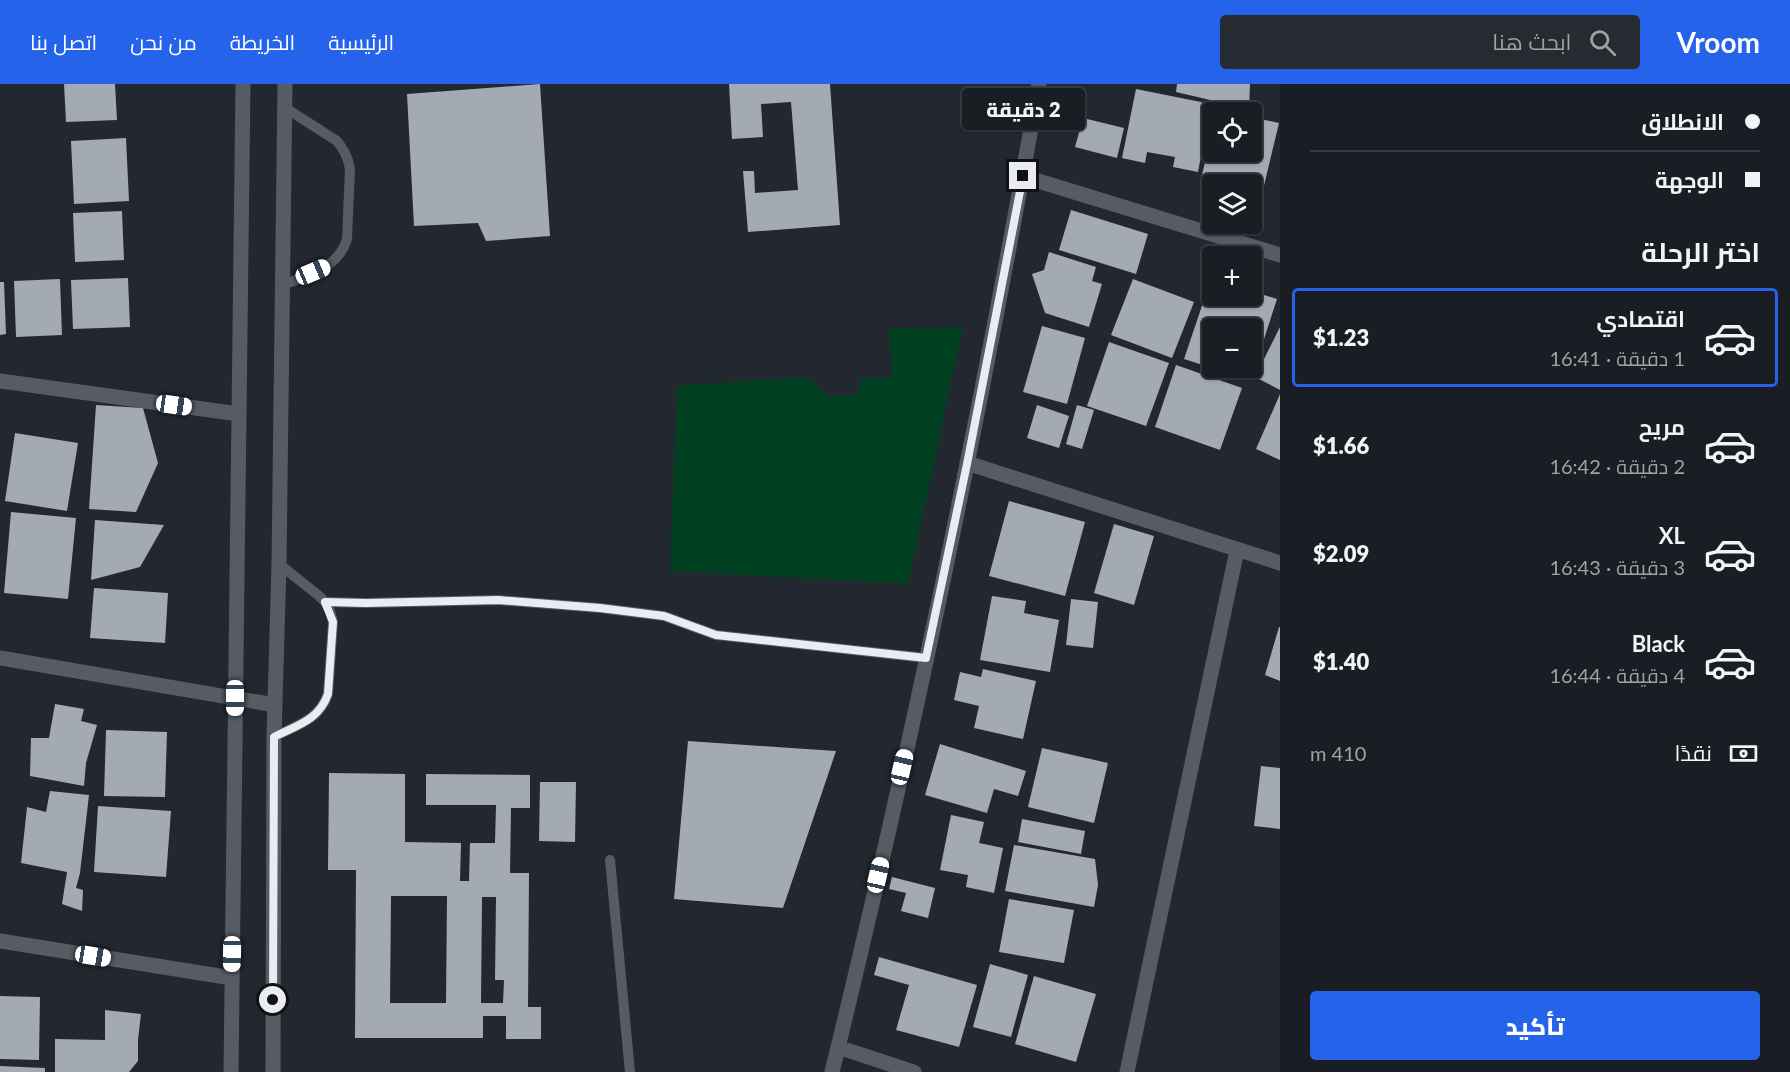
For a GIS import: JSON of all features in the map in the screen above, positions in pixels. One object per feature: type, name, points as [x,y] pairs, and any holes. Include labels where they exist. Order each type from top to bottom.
[{"type":"street","points":[[231,1072],[243,84]]},
{"type":"street","points":[[273,1072],[274,737],[279,564],[285,84]]},
{"type":"street","points":[[832,1072],[926,658],[967,464],[1039,84]]},
{"type":"street","points":[[1023,176],[1280,255]]},
{"type":"street","points":[[0,381],[239,414]]},
{"type":"street","points":[[967,464],[1280,563]]},
{"type":"street","points":[[1127,1072],[1237,550]]},
{"type":"street","points":[[0,658],[275,705]]},
{"type":"street","points":[[0,941],[232,978]]},
{"type":"street","points":[[838,1047],[914,1072]]},
{"type":"lane","points":[[283,285],[328,266],[344,250],[347,239],[350,169],[344,149],[337,141],[284,107]]},
{"type":"lane","points":[[274,737],[312,718],[325,703],[328,694],[333,622],[325,602],[279,564]]},
{"type":"lane","points":[[325,602],[498,600],[600,608],[664,616],[716,635],[926,658]]},
{"type":"lane","points":[[610,860],[630,1072]]},
{"type":"green space","points":[[963,327],[908,584],[670,571],[677,386],[811,378],[828,397],[857,394],[861,379],[892,377],[889,328]]},
{"type":"building","points":[[64,84],[115,84],[117,120],[66,122]]},
{"type":"building","points":[[540,84],[550,236],[486,241],[478,223],[414,226],[407,94]]},
{"type":"building","points":[[729,84],[830,84],[840,225],[748,232],[743,171],[754,171],[755,193],[798,190],[791,102],[761,104],[763,137],[732,139]]},
{"type":"building","points":[[1177,84],[1250,84],[1249,102],[1219,102],[1176,92]]},
{"type":"building","points":[[1136,89],[1202,102],[1202,151],[1198,172],[1173,167],[1175,157],[1147,152],[1145,163],[1122,158]]},
{"type":"building","points":[[1083,118],[1124,128],[1117,158],[1075,147]]},
{"type":"building","points":[[1262,119],[1279,123],[1262,194],[1262,174],[1202,174],[1205,162],[1262,162]]},
{"type":"building","points":[[126,138],[129,201],[74,204],[71,141]]},
{"type":"building","points":[[1071,210],[1148,234],[1136,274],[1059,250]]},
{"type":"building","points":[[122,211],[124,260],[75,262],[73,213]]},
{"type":"building","points":[[1049,252],[1096,267],[1092,281],[1102,284],[1089,327],[1045,313],[1032,274],[1044,270]]},
{"type":"building","points":[[128,278],[130,327],[73,329],[71,280]]},
{"type":"building","points":[[60,279],[62,335],[16,337],[14,281]]},
{"type":"building","points":[[1133,279],[1194,302],[1172,358],[1111,335]]},
{"type":"building","points":[[0,282],[4,282],[6,334],[0,335]]},
{"type":"building","points":[[1262,294],[1277,299],[1262,345],[1262,318],[1202,318],[1202,365],[1184,359],[1202,306],[1262,306]]},
{"type":"building","points":[[1042,326],[1085,338],[1067,404],[1023,392]]},
{"type":"building","points":[[1280,327],[1280,390],[1257,378],[1262,378],[1262,363]]},
{"type":"building","points":[[1109,342],[1169,363],[1146,426],[1087,406]]},
{"type":"building","points":[[1176,365],[1202,374],[1202,378],[1213,378],[1242,388],[1220,450],[1155,427]]},
{"type":"building","points":[[1280,394],[1280,460],[1256,449]]},
{"type":"building","points":[[96,405],[143,408],[158,463],[136,512],[89,509]]},
{"type":"building","points":[[1037,405],[1069,416],[1059,448],[1027,438]]},
{"type":"building","points":[[1077,405],[1094,410],[1082,449],[1066,444]]},
{"type":"building","points":[[15,433],[78,443],[67,511],[5,501]]},
{"type":"building","points":[[1009,501],[1085,522],[1065,596],[989,576]]},
{"type":"building","points":[[11,512],[76,518],[68,599],[4,593]]},
{"type":"building","points":[[95,520],[164,525],[140,567],[91,580]]},
{"type":"building","points":[[1114,524],[1154,536],[1134,605],[1094,593]]},
{"type":"building","points":[[94,588],[168,593],[165,643],[90,638]]},
{"type":"building","points":[[992,596],[1026,601],[1024,613],[1059,620],[1050,672],[980,660]]},
{"type":"building","points":[[1071,599],[1098,602],[1093,648],[1066,645]]},
{"type":"building","points":[[1280,627],[1280,681],[1265,675]]},
{"type":"building","points":[[983,669],[1036,681],[1023,739],[974,728],[979,706],[954,700],[960,672],[981,677]]},
{"type":"building","points":[[55,704],[84,709],[81,721],[97,725],[86,763],[84,786],[30,776],[31,738],[49,738]]},
{"type":"building","points":[[106,730],[167,732],[165,797],[104,796]]},
{"type":"building","points":[[688,741],[836,751],[783,908],[674,899]]},
{"type":"building","points":[[940,744],[1026,771],[1018,796],[994,789],[987,813],[925,795]]},
{"type":"building","points":[[1042,748],[1108,763],[1094,823],[1028,807]]},
{"type":"building","points":[[1261,766],[1280,768],[1280,829],[1254,826]]},
{"type":"building","points":[[329,773],[405,774],[405,842],[461,843],[460,881],[469,881],[470,843],[495,843],[496,805],[426,805],[426,774],[530,775],[530,808],[511,808],[510,873],[529,873],[528,1007],[541,1007],[541,1039],[506,1039],[506,1016],[483,1016],[483,1038],[355,1038],[356,870],[328,870]],"holes":[[[391,896],[447,896],[446,1003],[390,1003]],[[482,897],[496,897],[495,980],[504,980],[503,1003],[481,1003]]]},
{"type":"building","points":[[540,782],[576,782],[575,842],[539,841]]},
{"type":"building","points":[[50,791],[89,795],[80,873],[76,888],[83,890],[82,911],[62,904],[67,872],[21,863],[27,807],[46,812]]},
{"type":"building","points":[[98,806],[171,811],[166,877],[94,872]]},
{"type":"building","points":[[951,815],[984,822],[979,843],[1003,848],[994,893],[966,887],[968,875],[940,870]]},
{"type":"building","points":[[1022,819],[1085,831],[1081,854],[1018,842]]},
{"type":"building","points":[[1014,845],[1095,859],[1098,885],[1094,907],[1005,891]]},
{"type":"building","points":[[892,877],[935,888],[928,918],[901,911],[906,893],[889,889]]},
{"type":"building","points":[[1009,899],[1074,910],[1064,963],[999,952]]},
{"type":"building","points":[[879,957],[977,985],[959,1047],[896,1030],[909,985],[874,975]]},
{"type":"building","points":[[990,964],[1028,975],[1011,1037],[973,1027]]},
{"type":"building","points":[[1034,976],[1096,994],[1076,1062],[1015,1044]]},
{"type":"building","points":[[0,996],[40,997],[39,1060],[0,1059]]},
{"type":"building","points":[[105,1010],[141,1014],[138,1061],[129,1072],[55,1072],[55,1039],[105,1040]]},
{"type":"building","points":[[0,1066],[45,1068],[45,1072],[0,1072]]},
{"type":"route","points":[[273,1000],[274,737],[312,718],[325,703],[328,694],[333,622],[325,602],[498,600],[600,608],[664,616],[716,635],[926,658],[967,464],[1023,176]]}]
